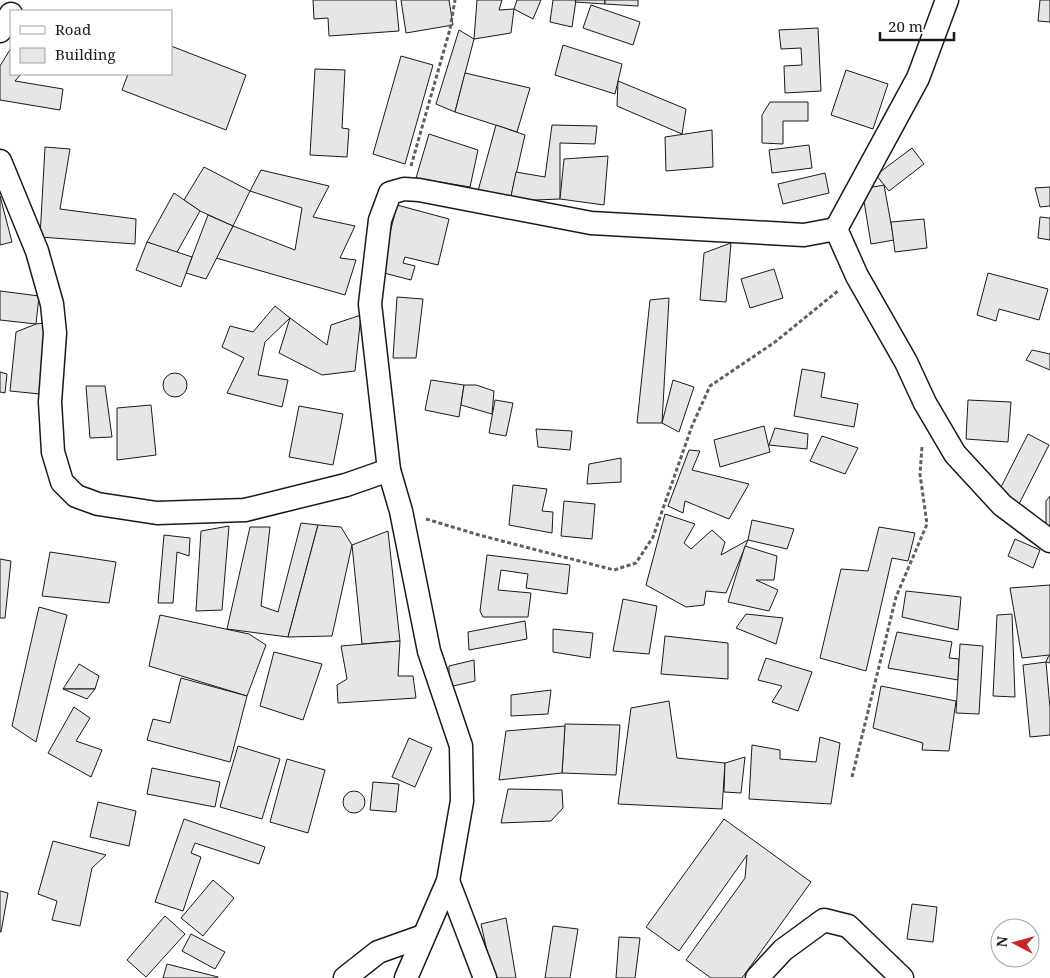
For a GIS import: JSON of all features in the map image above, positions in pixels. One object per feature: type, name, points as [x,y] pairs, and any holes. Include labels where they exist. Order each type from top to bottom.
[{"type":"street","points":[[836,229],[918,78],[947,0]]},
{"type":"street","points":[[0,31],[10,16]]},
{"type":"street","points":[[0,162],[36,251],[52,304],[55,333],[50,402],[53,452],[62,482],[76,496],[98,504],[157,514],[244,510],[346,485],[389,470]]},
{"type":"street","points":[[406,978],[448,881],[462,801],[461,746],[429,651],[401,511],[389,470],[370,304],[380,220],[390,193],[404,188],[592,223],[804,235],[836,229]]},
{"type":"street","points":[[836,229],[857,276],[906,362],[925,403],[955,454],[1002,505],[1050,541]]},
{"type":"street","points":[[448,881],[484,978]]},
{"type":"street","points":[[757,978],[783,950],[824,920],[848,926],[902,978]]},
{"type":"street","points":[[345,978],[378,952],[423,936]]},
{"type":"path","points":[[404,188],[450,28],[455,0]]},
{"type":"path","points":[[401,511],[478,534],[614,570],[636,563],[653,537],[692,426],[710,386],[775,342],[857,276]]},
{"type":"path","points":[[852,777],[896,597],[927,524],[920,474],[925,403]]},
{"type":"building","points":[[313,0],[396,0],[399,31],[329,36],[328,18],[314,19]]},
{"type":"building","points":[[401,0],[449,0],[453,25],[406,33]]},
{"type":"building","points":[[477,0],[502,0],[499,10],[514,9],[511,33],[474,39]]},
{"type":"building","points":[[517,0],[541,0],[533,19],[514,9]]},
{"type":"building","points":[[553,0],[576,0],[572,27],[550,22]]},
{"type":"building","points":[[576,0],[605,0],[605,4],[575,2]]},
{"type":"building","points":[[605,0],[638,0],[638,6],[605,4]]},
{"type":"building","points":[[1040,0],[1050,0],[1050,22],[1038,21]]},
{"type":"building","points":[[591,5],[640,22],[633,45],[583,28]]},
{"type":"building","points":[[818,28],[821,91],[785,93],[784,66],[802,65],[801,48],[781,49],[779,30]]},
{"type":"building","points":[[459,30],[474,39],[455,112],[436,104]]},
{"type":"building","points":[[563,45],[622,64],[615,94],[555,75]]},
{"type":"building","points":[[172,46],[246,75],[226,130],[122,90],[128,75],[172,75]]},
{"type":"building","points":[[10,50],[10,75],[20,75],[15,81],[63,89],[60,110],[0,100],[0,66]]},
{"type":"building","points":[[401,56],[433,65],[405,164],[373,154]]},
{"type":"building","points":[[315,69],[345,70],[342,128],[349,129],[347,157],[310,155]]},
{"type":"building","points":[[846,70],[888,84],[873,129],[831,115]]},
{"type":"building","points":[[465,73],[530,88],[517,132],[455,112]]},
{"type":"building","points":[[618,81],[686,109],[682,134],[617,106]]},
{"type":"building","points":[[770,102],[808,102],[808,121],[783,121],[783,144],[762,143],[762,115]]},
{"type":"building","points":[[496,125],[525,135],[510,201],[478,191]]},
{"type":"building","points":[[552,125],[597,126],[595,144],[560,143],[560,199],[510,201],[516,172],[545,177]]},
{"type":"building","points":[[712,130],[713,167],[666,171],[665,137]]},
{"type":"building","points":[[429,134],[478,150],[470,187],[416,178]]},
{"type":"building","points":[[809,145],[812,168],[772,173],[769,150]]},
{"type":"building","points":[[45,147],[70,149],[60,209],[136,219],[135,244],[40,237]]},
{"type":"building","points":[[912,148],[924,164],[889,191],[876,175]]},
{"type":"building","points":[[608,156],[604,205],[560,199],[564,159]]},
{"type":"building","points":[[204,167],[250,191],[233,226],[200,211],[184,200]]},
{"type":"building","points":[[261,170],[329,186],[313,217],[355,226],[340,258],[356,260],[345,295],[216,258],[233,226],[295,250],[302,208],[250,191]]},
{"type":"building","points":[[825,173],[829,193],[783,204],[778,184]]},
{"type":"building","points":[[884,185],[894,240],[871,244],[862,189]]},
{"type":"building","points":[[1050,187],[1050,206],[1040,207],[1035,188]]},
{"type":"building","points":[[174,193],[200,211],[176,254],[147,242]]},
{"type":"building","points":[[0,196],[12,242],[0,245]]},
{"type":"building","points":[[397,205],[449,219],[438,265],[405,257],[403,263],[415,266],[411,280],[380,272]]},
{"type":"building","points":[[208,215],[233,226],[206,279],[186,273]]},
{"type":"building","points":[[1040,217],[1050,218],[1050,240],[1038,238]]},
{"type":"building","points":[[924,219],[927,248],[895,252],[891,222]]},
{"type":"building","points":[[147,242],[192,257],[181,287],[136,270]]},
{"type":"building","points":[[731,243],[726,302],[700,300],[704,253]]},
{"type":"building","points":[[774,269],[783,298],[750,308],[741,279]]},
{"type":"building","points":[[988,273],[1048,289],[1039,320],[999,309],[996,321],[977,315]]},
{"type":"building","points":[[0,291],[39,296],[36,324],[0,320]]},
{"type":"building","points":[[397,297],[423,299],[416,358],[393,358]]},
{"type":"building","points":[[669,298],[662,423],[637,423],[650,300]]},
{"type":"building","points":[[275,306],[290,318],[265,342],[258,375],[288,380],[282,407],[227,393],[244,358],[222,347],[230,326],[253,332]]},
{"type":"building","points":[[361,315],[355,371],[322,375],[279,353],[290,318],[327,345],[331,325]]},
{"type":"building","points":[[45,323],[40,394],[10,391],[16,332],[36,324]]},
{"type":"building","points":[[1032,350],[1050,354],[1050,370],[1026,360]]},
{"type":"building","points":[[802,369],[825,373],[821,397],[858,404],[854,427],[794,416]]},
{"type":"building","points":[[0,372],[7,374],[5,393],[0,392]]},
{"type":"building","points":[[175,373],[183,377],[187,385],[183,393],[175,397],[167,393],[163,385],[167,377]]},
{"type":"building","points":[[431,380],[464,385],[459,417],[425,410]]},
{"type":"building","points":[[673,380],[694,387],[679,432],[662,423]]},
{"type":"building","points":[[464,385],[476,385],[494,391],[492,414],[461,405]]},
{"type":"building","points":[[86,386],[105,386],[112,437],[90,438]]},
{"type":"building","points":[[495,400],[513,403],[506,436],[489,433]]},
{"type":"building","points":[[968,400],[1011,402],[1008,442],[966,439]]},
{"type":"building","points":[[151,405],[156,455],[117,460],[117,408]]},
{"type":"building","points":[[299,406],[343,414],[333,465],[289,457]]},
{"type":"building","points":[[764,426],[770,452],[720,467],[714,440]]},
{"type":"building","points":[[775,428],[808,434],[807,449],[769,445]]},
{"type":"building","points":[[536,429],[572,431],[570,450],[538,447]]},
{"type":"building","points":[[1028,434],[1049,445],[1018,506],[997,495]]},
{"type":"building","points":[[822,436],[858,448],[845,474],[810,461]]},
{"type":"building","points":[[689,450],[700,451],[692,470],[749,484],[729,519],[685,501],[683,513],[668,506]]},
{"type":"building","points":[[621,458],[621,482],[587,484],[589,464]]},
{"type":"building","points":[[513,485],[547,489],[542,511],[553,512],[552,533],[509,525]]},
{"type":"building","points":[[1050,496],[1050,535],[1046,535],[1046,501]]},
{"type":"building","points":[[564,501],[595,504],[592,539],[561,536]]},
{"type":"building","points":[[665,514],[695,524],[684,543],[691,549],[712,530],[725,542],[721,555],[748,540],[726,593],[706,591],[704,605],[686,607],[646,585]]},
{"type":"building","points":[[752,520],[794,529],[787,549],[748,540]]},
{"type":"building","points":[[301,523],[318,525],[288,637],[227,629],[250,527],[270,527],[261,606],[278,612]]},
{"type":"building","points":[[318,525],[341,527],[352,545],[332,636],[288,637]]},
{"type":"building","points":[[229,526],[222,610],[196,611],[201,531]]},
{"type":"building","points":[[879,527],[915,533],[908,561],[892,558],[866,671],[820,658],[841,569],[868,571]]},
{"type":"building","points":[[388,531],[400,641],[362,644],[352,545]]},
{"type":"building","points":[[164,535],[190,538],[189,556],[177,552],[173,603],[158,603]]},
{"type":"building","points":[[1015,539],[1040,550],[1033,568],[1008,556]]},
{"type":"building","points":[[745,546],[777,556],[774,580],[756,580],[778,590],[769,611],[728,602]]},
{"type":"building","points":[[50,552],[116,562],[109,603],[42,596]]},
{"type":"building","points":[[487,555],[570,565],[567,594],[526,588],[528,574],[501,570],[498,590],[531,593],[528,617],[483,617],[480,611]]},
{"type":"building","points":[[0,559],[11,561],[5,618],[0,618]]},
{"type":"building","points":[[1050,585],[1050,663],[1046,662],[1049,655],[1022,658],[1010,588]]},
{"type":"building","points":[[906,591],[961,597],[958,630],[902,617]]},
{"type":"building","points":[[623,599],[657,606],[649,654],[613,651]]},
{"type":"building","points":[[39,607],[67,615],[36,742],[12,726]]},
{"type":"building","points":[[746,614],[783,618],[776,644],[736,628]]},
{"type":"building","points":[[1012,614],[1015,697],[993,696],[997,615]]},
{"type":"building","points":[[160,615],[249,634],[266,645],[247,696],[149,666]]},
{"type":"building","points":[[525,621],[527,639],[469,650],[468,632]]},
{"type":"building","points":[[553,629],[593,633],[590,658],[553,652]]},
{"type":"building","points":[[897,632],[952,642],[949,658],[959,659],[958,680],[888,668]]},
{"type":"building","points":[[665,636],[728,643],[728,679],[661,674]]},
{"type":"building","points":[[400,641],[398,676],[413,676],[416,698],[338,703],[337,685],[347,679],[341,646]]},
{"type":"building","points":[[960,644],[983,646],[979,714],[956,713]]},
{"type":"building","points":[[274,652],[322,664],[303,720],[260,706]]},
{"type":"building","points":[[766,658],[812,672],[798,711],[772,702],[782,686],[758,680]]},
{"type":"building","points":[[474,660],[475,681],[449,687],[449,666]]},
{"type":"building","points":[[1046,662],[1050,735],[1030,737],[1023,665]]},
{"type":"building","points":[[79,664],[99,676],[95,689],[63,689]]},
{"type":"building","points":[[181,678],[247,696],[230,762],[147,740],[153,719],[170,723]]},
{"type":"building","points":[[881,686],[956,701],[949,751],[922,750],[923,743],[873,728]]},
{"type":"building","points":[[63,689],[95,689],[87,699]]},
{"type":"building","points":[[551,690],[548,714],[511,716],[511,695]]},
{"type":"building","points":[[669,701],[677,758],[725,763],[722,809],[618,804],[631,708]]},
{"type":"building","points":[[74,707],[90,718],[76,741],[102,750],[91,777],[48,753]]},
{"type":"building","points":[[565,724],[620,725],[616,775],[562,773]]},
{"type":"building","points":[[565,726],[562,773],[499,780],[506,731]]},
{"type":"building","points":[[820,737],[840,743],[831,804],[749,799],[752,745],[780,750],[780,759],[816,762]]},
{"type":"building","points":[[409,738],[432,748],[415,787],[392,777]]},
{"type":"building","points":[[238,746],[280,759],[262,819],[220,807]]},
{"type":"building","points":[[745,757],[741,793],[724,792],[725,763]]},
{"type":"building","points":[[287,759],[325,770],[308,833],[270,822]]},
{"type":"building","points":[[152,768],[220,782],[215,807],[147,794]]},
{"type":"building","points":[[373,782],[399,784],[396,812],[370,810]]},
{"type":"building","points":[[508,789],[562,790],[563,808],[551,821],[501,823]]},
{"type":"building","points":[[354,791],[362,794],[365,802],[362,810],[354,813],[346,810],[343,802],[346,794]]},
{"type":"building","points":[[98,802],[136,811],[129,846],[90,837]]},
{"type":"building","points":[[184,819],[265,847],[259,864],[195,843],[191,853],[201,857],[183,911],[155,902]]},
{"type":"building","points":[[724,819],[811,882],[742,978],[711,978],[686,960],[745,878],[747,855],[679,951],[646,927]]},
{"type":"building","points":[[53,841],[106,855],[92,868],[80,926],[52,920],[57,901],[38,894]]},
{"type":"building","points":[[213,880],[234,898],[203,936],[181,918]]},
{"type":"building","points":[[0,891],[8,893],[1,932],[0,932]]},
{"type":"building","points":[[912,904],[937,907],[933,942],[907,939]]},
{"type":"building","points":[[165,916],[185,934],[146,977],[127,960]]},
{"type":"building","points":[[506,918],[516,978],[493,978],[481,924]]},
{"type":"building","points":[[553,926],[578,929],[570,978],[545,978]]},
{"type":"building","points":[[191,934],[225,952],[215,969],[182,951]]},
{"type":"building","points":[[619,937],[640,938],[635,978],[616,978]]},
{"type":"building","points":[[167,964],[218,977],[218,978],[163,978]]}]
